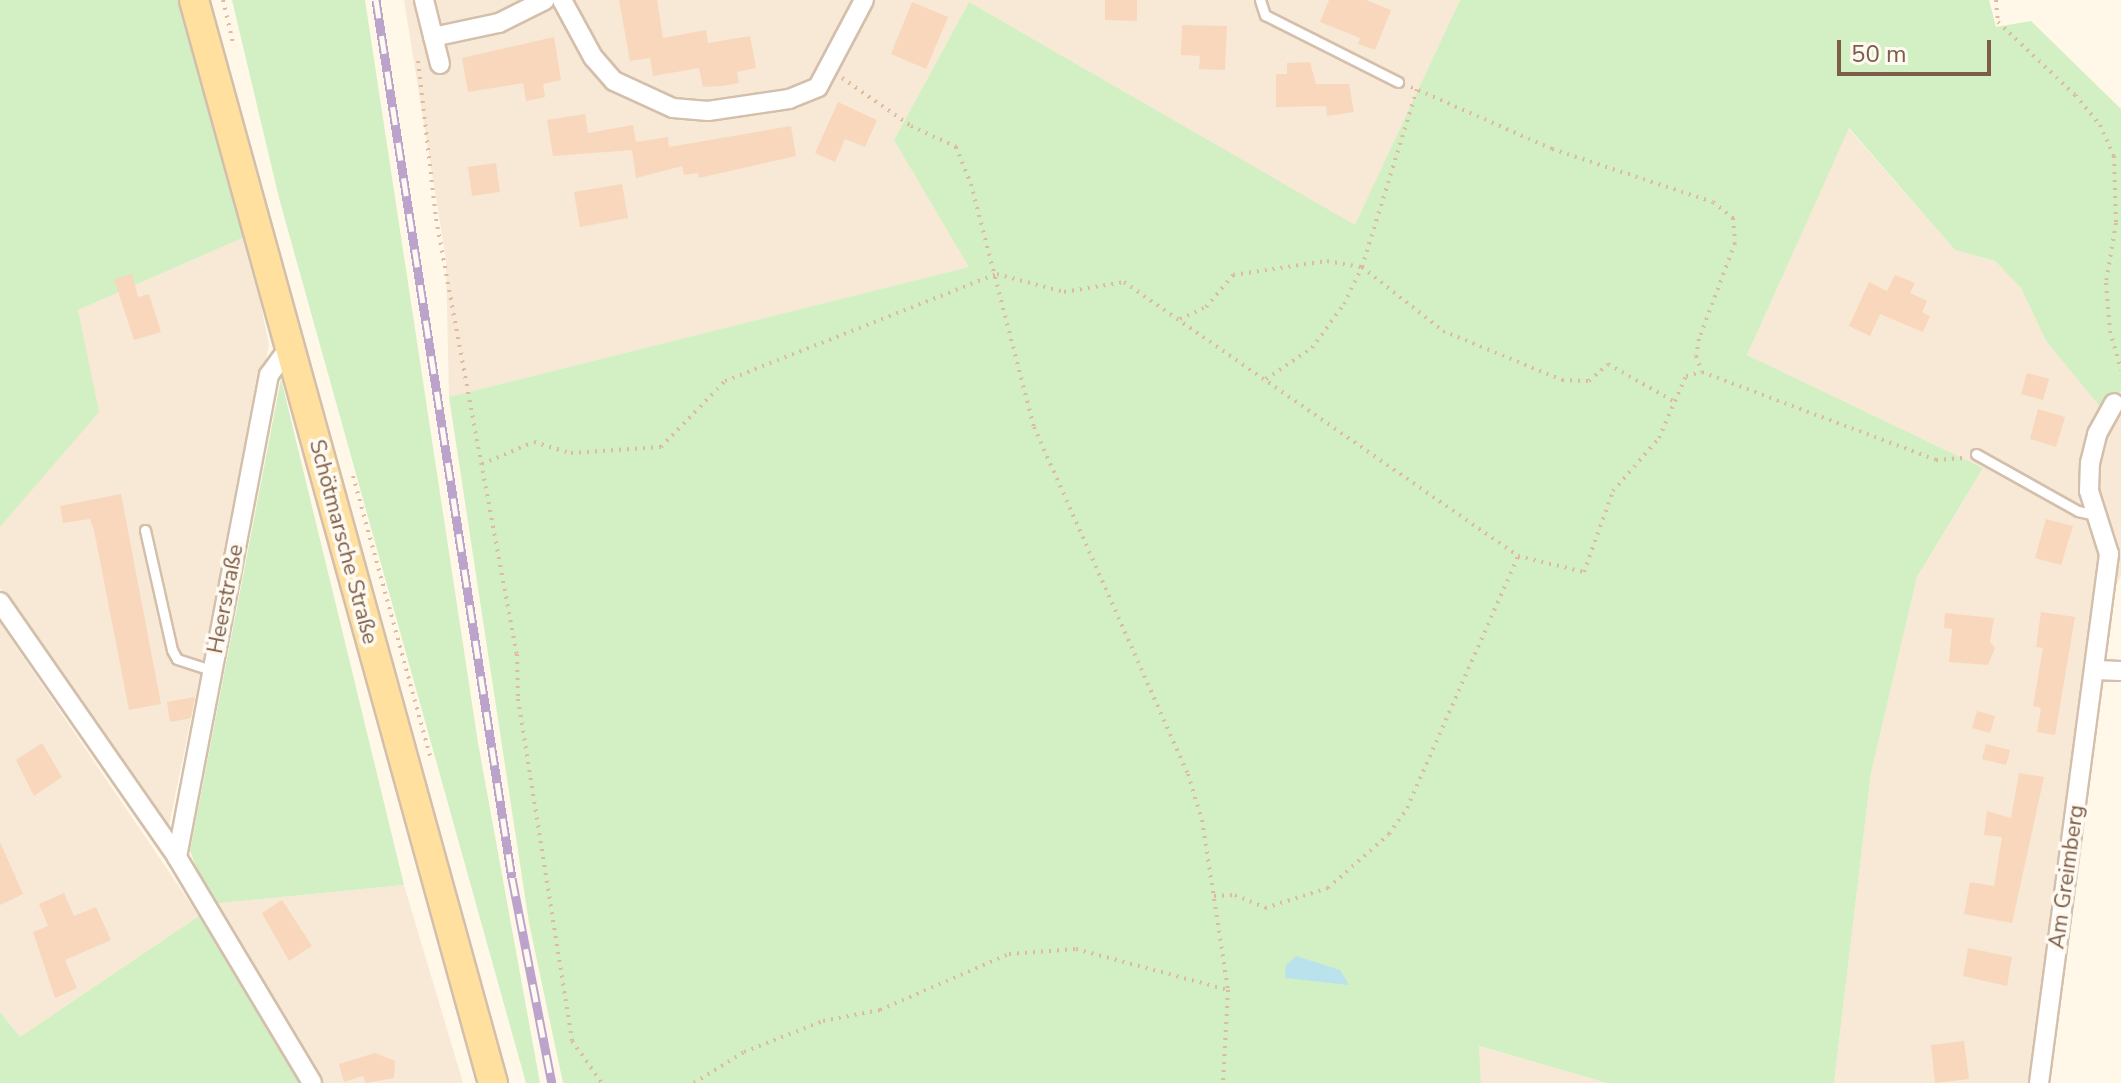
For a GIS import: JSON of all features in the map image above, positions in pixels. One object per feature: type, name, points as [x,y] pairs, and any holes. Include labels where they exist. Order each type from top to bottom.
[{"type":"main road","name":"Schötmarsche Straße","points":[[194,0],[493,1083]]},
{"type":"street","points":[[424,0],[440,64]]},
{"type":"street","points":[[433,37],[499,23],[545,0]]},
{"type":"street","points":[[562,0],[593,57],[614,81],[673,108],[708,111],[789,99],[818,87],[829,74],[864,0]]},
{"type":"street","name":"Heerstraße","points":[[177,857],[269,375],[289,347]]},
{"type":"street","name":"Am Greimberg","points":[[2039,1083],[2109,554],[2089,491],[2090,463],[2097,434],[2114,403]]},
{"type":"street","points":[[0,602],[177,857],[312,1083]]},
{"type":"street","points":[[2095,670],[2121,671]]},
{"type":"lane","points":[[1260,0],[1265,15],[1398,82]]},
{"type":"lane","points":[[1976,454],[2078,511],[2096,515]]},
{"type":"lane","points":[[145,530],[172,650],[177,659],[213,671]]},
{"type":"path","points":[[1996,0],[1998,22],[2075,95],[2100,125],[2114,156],[2116,223],[2106,283],[2110,331],[2121,370]]},
{"type":"path","points":[[417,54],[436,219],[517,654],[518,699],[572,1041],[602,1083]]},
{"type":"path","points":[[829,74],[911,126],[956,147],[997,274],[1034,427],[1188,774],[1202,820],[1228,990],[1223,1083]]},
{"type":"path","points":[[1398,82],[1552,149],[1713,202],[1733,218],[1735,243],[1699,339],[1696,356],[1702,372]]},
{"type":"path","points":[[1266,379],[1312,348],[1344,304],[1362,267],[1417,89]]},
{"type":"path","points":[[1179,320],[1206,307],[1233,275],[1327,261],[1362,267],[1443,331],[1562,380],[1589,381],[1608,364],[1673,401]]},
{"type":"path","points":[[482,464],[534,442],[571,453],[661,447],[725,381],[997,274],[1064,292],[1124,282],[1518,556],[1584,572],[1613,491],[1659,438],[1686,376],[1702,372],[1936,460],[1976,454]]},
{"type":"path","points":[[1213,896],[1235,895],[1265,908],[1328,888],[1389,834],[1407,808],[1518,556]]},
{"type":"path","points":[[694,1083],[744,1052],[823,1021],[880,1010],[1009,954],[1076,949],[1228,990]]},
{"type":"shaded area","points":[[404,0],[1460,0],[1355,226],[969,2],[894,140],[970,267],[449,397],[446,260]]},
{"type":"shaded area","points":[[1848,128],[1955,250],[1995,261],[2021,288],[2046,341],[2108,415],[2121,390],[2121,576],[2091,631],[2028,1083],[1834,1083],[1871,773],[1917,577],[1983,468],[1747,355]]},
{"type":"shaded area","points":[[247,236],[269,345],[168,830],[0,588],[0,527],[98,412],[78,310]]},
{"type":"shaded area","points":[[0,623],[199,916],[20,1037],[0,1012]]},
{"type":"shaded area","points":[[404,885],[463,1083],[322,1083],[211,904]]},
{"type":"shaded area","points":[[1478,1046],[1607,1083],[1481,1083]]},
{"type":"green space","points":[[0,0],[182,0],[247,236],[78,310],[99,412],[0,527]]},
{"type":"green space","points":[[232,0],[365,0],[478,743],[540,1083],[526,1083],[279,198]]},
{"type":"green space","points":[[1460,0],[1989,0],[1996,27],[2031,21],[2121,109],[2121,390],[2108,416],[2046,341],[2021,288],[1995,261],[1955,250],[1849,128],[1747,355],[1983,468],[1917,577],[1871,773],[1834,1083],[1607,1083],[1479,1046],[1481,1083],[563,1083],[529,923],[449,397],[969,267],[894,140],[969,2],[1355,225]]},
{"type":"green space","points":[[281,379],[404,885],[211,904],[190,851]]},
{"type":"green space","points":[[199,916],[301,1083],[0,1083],[0,1012],[20,1037]]},
{"type":"water","points":[[1296,956],[1340,970],[1349,985],[1285,978],[1286,965]]},
{"type":"building","points":[[619,0],[657,0],[663,38],[706,30],[708,43],[750,36],[756,68],[737,72],[739,83],[722,86],[703,87],[699,68],[653,76],[650,58],[630,61]]},
{"type":"building","points":[[1105,0],[1137,0],[1137,21],[1105,20]]},
{"type":"building","points":[[1329,0],[1366,0],[1391,10],[1375,50],[1358,44],[1360,38],[1320,22]]},
{"type":"building","points":[[912,2],[948,17],[926,69],[891,54]]},
{"type":"building","points":[[1182,25],[1227,26],[1225,70],[1199,69],[1200,56],[1181,55]]},
{"type":"building","points":[[554,37],[561,80],[543,84],[545,97],[526,101],[523,83],[468,92],[462,58]]},
{"type":"building","points":[[1310,62],[1316,84],[1349,84],[1354,112],[1327,116],[1326,106],[1276,107],[1276,74],[1287,74],[1287,63]]},
{"type":"building","points":[[838,102],[877,120],[865,147],[845,139],[835,162],[815,153]]},
{"type":"building","points":[[585,114],[588,133],[633,125],[636,142],[668,137],[669,147],[791,126],[796,156],[699,178],[698,173],[684,175],[682,166],[636,178],[632,150],[553,156],[547,120]]},
{"type":"building","points":[[496,163],[500,192],[472,196],[468,167]]},
{"type":"building","points":[[622,184],[628,218],[580,227],[574,192]]},
{"type":"building","points":[[132,274],[138,297],[149,294],[161,332],[134,340],[114,279]]},
{"type":"building","points":[[1895,275],[1915,283],[1910,293],[1927,301],[1922,312],[1930,316],[1923,332],[1880,314],[1870,336],[1849,326],[1869,282],[1887,291]]},
{"type":"building","points":[[2027,373],[2049,379],[2043,400],[2021,394]]},
{"type":"building","points":[[2038,409],[2065,417],[2056,447],[2030,439]]},
{"type":"building","points":[[121,494],[161,704],[129,710],[94,530],[90,519],[63,523],[60,506]]},
{"type":"building","points":[[2046,519],[2073,526],[2061,565],[2035,558]]},
{"type":"building","points":[[2041,612],[2075,617],[2055,735],[2037,732],[2041,708],[2033,706],[2043,648],[2036,647]]},
{"type":"building","points":[[1945,613],[1994,618],[1990,642],[1995,648],[1988,665],[1949,662],[1952,629],[1944,628]]},
{"type":"building","points":[[195,697],[191,718],[170,722],[167,702]]},
{"type":"building","points":[[1977,711],[1995,716],[1990,733],[1972,728]]},
{"type":"building","points":[[42,743],[62,777],[34,796],[16,760]]},
{"type":"building","points":[[1986,744],[2010,750],[2006,765],[1982,759]]},
{"type":"building","points":[[2019,773],[2044,777],[2012,923],[1964,914],[1970,882],[1994,886],[2002,837],[1984,835],[1987,811],[2011,818]]},
{"type":"building","points":[[0,842],[23,894],[0,905]]},
{"type":"building","points":[[64,893],[74,916],[96,907],[111,940],[65,960],[77,988],[55,998],[33,932],[48,926],[39,904]]},
{"type":"building","points":[[282,900],[312,946],[289,961],[262,913]]},
{"type":"building","points":[[1968,948],[2012,957],[2007,986],[1963,976]]},
{"type":"building","points":[[1964,1041],[1969,1079],[1935,1083],[1931,1045]]},
{"type":"building","points":[[375,1053],[395,1061],[394,1078],[366,1083],[363,1076],[344,1082],[339,1064]]},
{"type":"railway","points":[[376,0],[512,878],[552,1083]]}]
